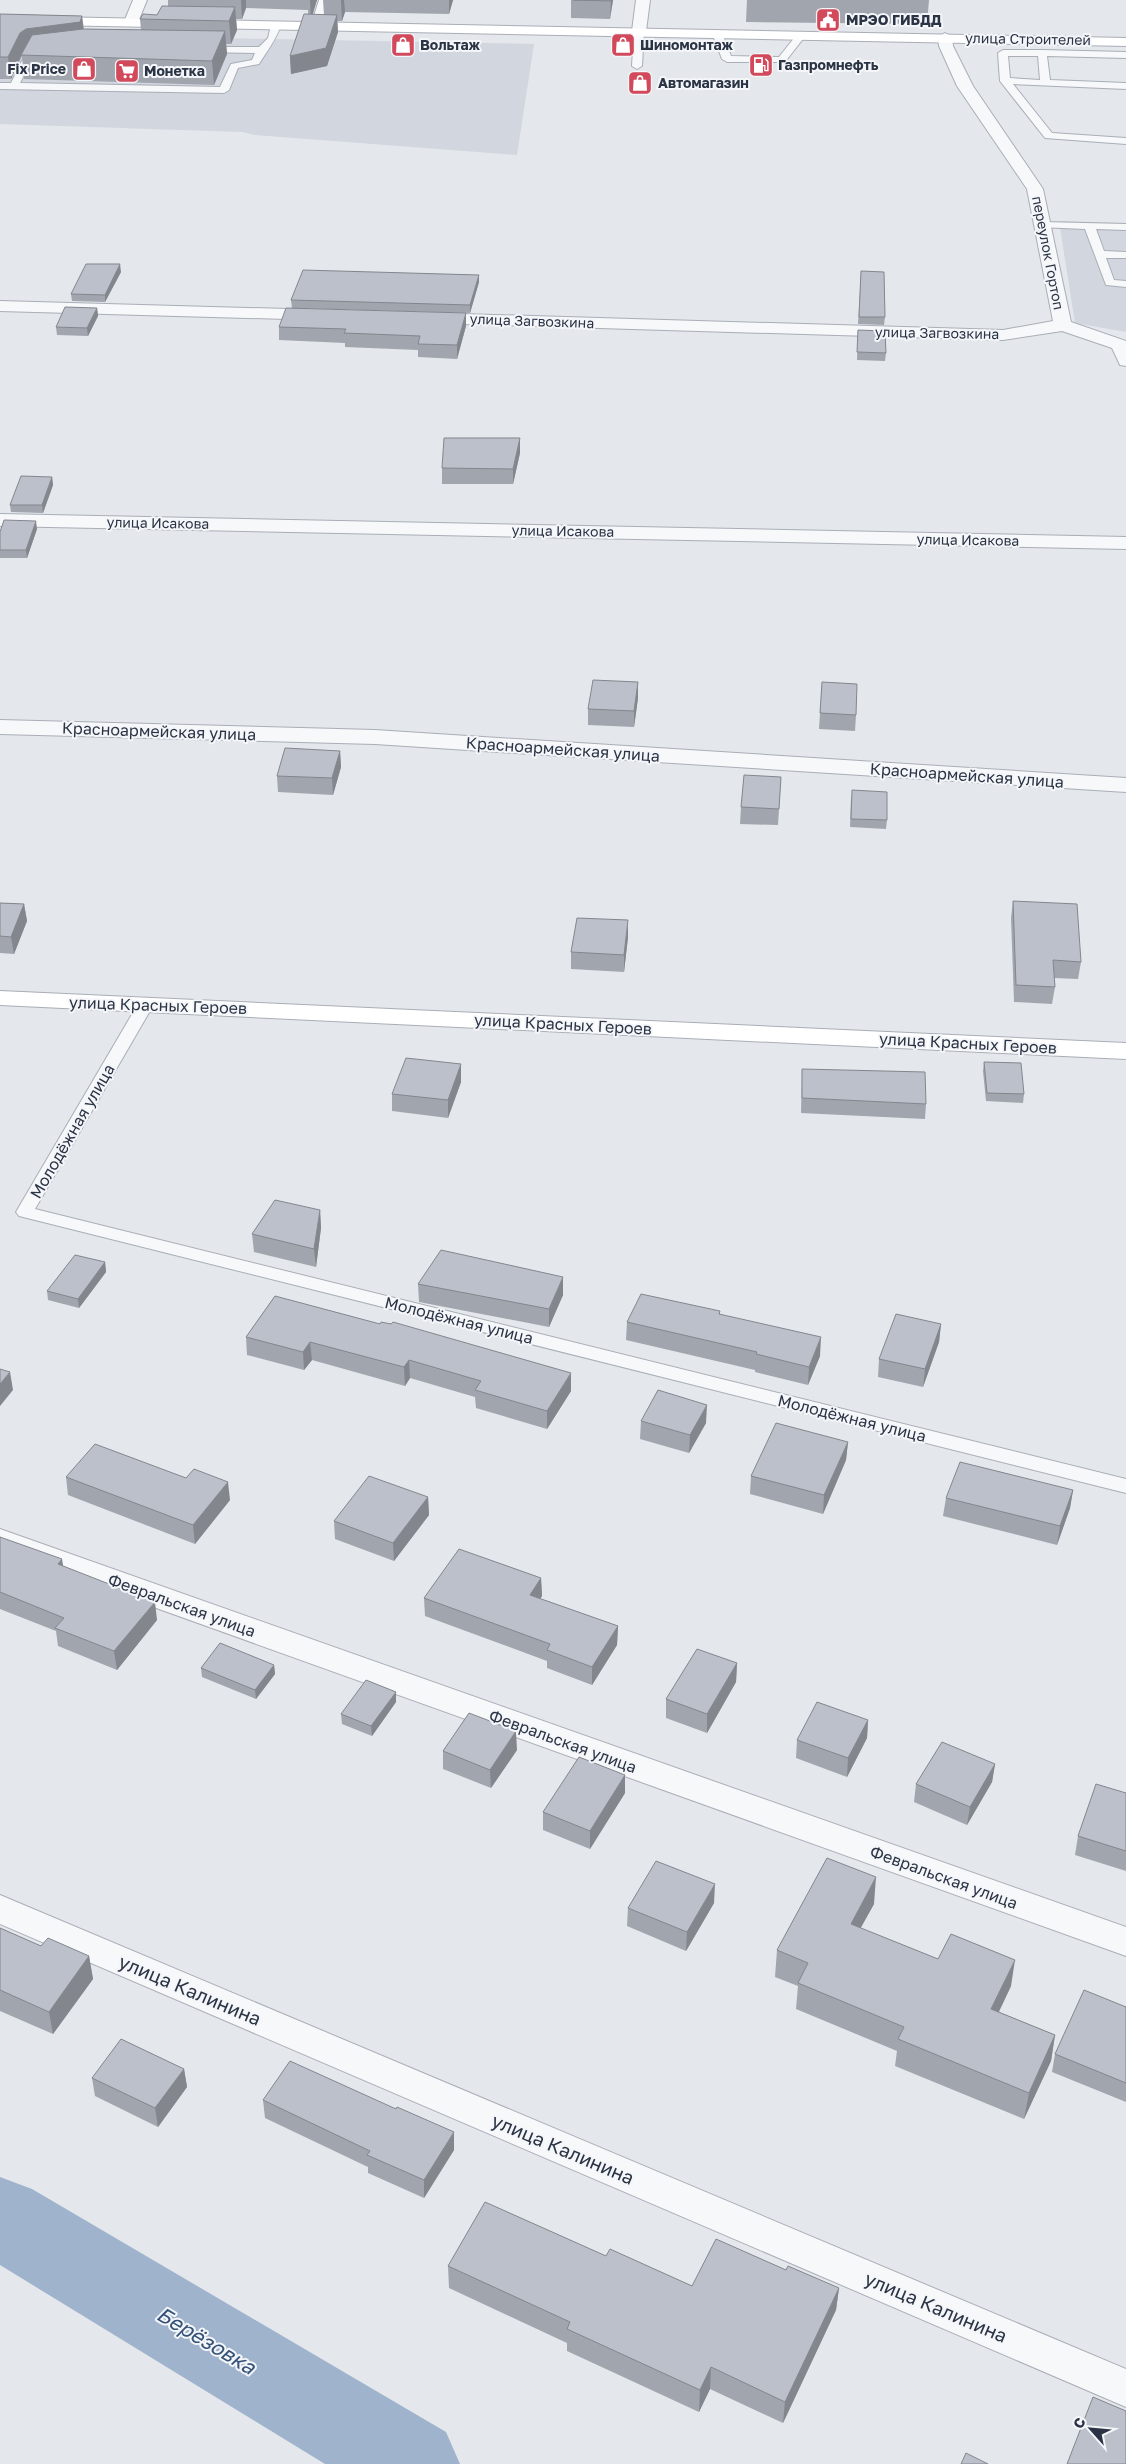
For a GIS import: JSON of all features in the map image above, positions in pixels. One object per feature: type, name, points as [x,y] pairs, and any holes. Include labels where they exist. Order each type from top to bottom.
[{"type":"main road","name":"улица Строителей","points":[[0,20],[945,37],[1095,48],[1126,42]]},
{"type":"main road","name":"улица Красных Героев","points":[[0,998],[1126,1051]]},
{"type":"street","points":[[131,22],[140,0]]},
{"type":"street","points":[[639,31],[643,0]]},
{"type":"street","name":"переулок Гортоп","points":[[945,37],[946,46],[965,86],[1035,189],[1063,325],[1123,345],[1126,361]]},
{"type":"street","points":[[0,306],[338,316]]},
{"type":"street","name":"улица Загвозкина","points":[[407,318],[1003,335],[1063,325]]},
{"type":"street","name":"улица Исакова","points":[[0,520],[1126,543]]},
{"type":"street","name":"Красноармейская улица","points":[[0,727],[375,737],[1126,785]]},
{"type":"street","name":"Февральская улица","points":[[0,1540],[1126,1942]]},
{"type":"street","name":"улица Калинина","points":[[0,1909],[1126,2388]]},
{"type":"lane","points":[[316,25],[324,0]]},
{"type":"lane","points":[[0,86],[224,90],[234,66],[256,62],[261,50],[272,40],[276,25]]},
{"type":"lane","points":[[637,66],[639,31]]},
{"type":"lane","points":[[718,33],[727,59],[782,60],[801,35]]},
{"type":"lane","points":[[1126,55],[1095,48],[1042,54],[1003,52],[1005,81],[1049,136],[1126,141]]},
{"type":"lane","points":[[194,49],[261,50]]},
{"type":"lane","points":[[14,87],[29,55],[48,53]]},
{"type":"lane","points":[[1042,54],[1045,83]]},
{"type":"lane","points":[[1005,81],[1126,86]]},
{"type":"lane","points":[[1043,225],[1126,228]]},
{"type":"lane","points":[[1089,226],[1110,283],[1126,284]]},
{"type":"lane","points":[[1099,254],[1126,255]]},
{"type":"lane","name":"Молодёжная улица","points":[[146,1004],[25,1212],[1126,1486]]},
{"type":"shaded area","points":[[0,34],[534,44],[517,155],[255,135],[242,132],[0,124]]},
{"type":"shaded area","points":[[1059,221],[1126,223],[1126,332],[1075,323]]},
{"type":"building","points":[[573,0],[611,0],[611,1]]},
{"type":"building","points":[[162,6],[235,7],[229,21],[140,19],[143,14],[157,15]]},
{"type":"building","points":[[0,14],[82,16],[80,22],[26,29],[20,33],[8,57],[0,57]]},
{"type":"building","points":[[304,14],[337,15],[326,48],[290,56]]},
{"type":"building","points":[[83,29],[225,31],[212,61],[21,55],[32,35]]},
{"type":"building","points":[[86,264],[120,264],[105,295],[71,294]]},
{"type":"building","points":[[303,270],[479,275],[470,305],[291,300]]},
{"type":"building","points":[[861,271],[884,272],[885,317],[859,317]]},
{"type":"building","points":[[65,307],[97,308],[87,328],[56,327]]},
{"type":"building","points":[[286,308],[466,313],[457,345],[418,344],[420,336],[344,333],[346,329],[279,327]]},
{"type":"building","points":[[858,330],[885,331],[886,353],[857,352]]},
{"type":"building","points":[[444,438],[520,438],[513,469],[442,468]]},
{"type":"building","points":[[21,476],[52,477],[42,505],[10,505]]},
{"type":"building","points":[[4,520],[36,521],[26,550],[0,550],[0,532]]},
{"type":"building","points":[[593,680],[638,682],[634,711],[588,709]]},
{"type":"building","points":[[822,682],[857,684],[856,715],[820,713]]},
{"type":"building","points":[[285,748],[340,751],[332,778],[277,776]]},
{"type":"building","points":[[744,775],[781,777],[779,809],[741,807]]},
{"type":"building","points":[[852,790],[887,792],[887,820],[851,819]]},
{"type":"building","points":[[1013,901],[1077,904],[1081,962],[1053,960],[1055,987],[1016,985]]},
{"type":"building","points":[[0,903],[24,904],[11,937],[0,936]]},
{"type":"building","points":[[577,918],[628,920],[624,955],[571,952]]},
{"type":"building","points":[[406,1058],[461,1064],[448,1100],[392,1094]]},
{"type":"building","points":[[984,1062],[1021,1063],[1024,1094],[987,1093]]},
{"type":"building","points":[[802,1069],[925,1072],[926,1104],[802,1098]]},
{"type":"building","points":[[275,1200],[320,1210],[314,1249],[252,1234]]},
{"type":"building","points":[[441,1250],[563,1277],[549,1309],[418,1284]]},
{"type":"building","points":[[75,1255],[105,1262],[78,1299],[47,1291]]},
{"type":"building","points":[[641,1294],[720,1311],[719,1314],[821,1337],[809,1367],[756,1354],[757,1352],[627,1322]]},
{"type":"building","points":[[275,1296],[380,1324],[381,1322],[391,1324],[393,1322],[571,1373],[547,1411],[475,1390],[481,1381],[409,1360],[404,1367],[310,1342],[303,1352],[246,1337]]},
{"type":"building","points":[[896,1314],[941,1324],[925,1369],[879,1359]]},
{"type":"building","points":[[0,1369],[10,1372],[0,1384]]},
{"type":"building","points":[[658,1390],[707,1405],[690,1435],[641,1421]]},
{"type":"building","points":[[776,1423],[848,1442],[824,1495],[751,1476]]},
{"type":"building","points":[[95,1444],[186,1478],[194,1469],[228,1482],[193,1525],[66,1477]]},
{"type":"building","points":[[960,1462],[1073,1490],[1060,1526],[946,1498]]},
{"type":"building","points":[[369,1476],[428,1497],[393,1543],[334,1521]]},
{"type":"building","points":[[0,1537],[62,1559],[58,1564],[155,1602],[114,1651],[55,1628],[64,1618],[0,1592]]},
{"type":"building","points":[[459,1549],[541,1578],[530,1595],[618,1626],[592,1667],[547,1650],[550,1644],[424,1598]]},
{"type":"building","points":[[220,1643],[274,1665],[255,1690],[201,1668]]},
{"type":"building","points":[[697,1649],[737,1663],[707,1714],[666,1699]]},
{"type":"building","points":[[366,1680],[396,1692],[371,1726],[341,1714]]},
{"type":"building","points":[[817,1702],[868,1720],[848,1758],[797,1740]]},
{"type":"building","points":[[469,1713],[516,1731],[490,1770],[443,1751]]},
{"type":"building","points":[[942,1742],[995,1764],[970,1807],[916,1784]]},
{"type":"building","points":[[579,1757],[625,1775],[590,1831],[543,1812]]},
{"type":"building","points":[[1096,1784],[1126,1793],[1126,1851],[1078,1836]]},
{"type":"building","points":[[827,1858],[876,1877],[851,1924],[938,1959],[951,1934],[1015,1960],[991,2009],[1055,2035],[1029,2093],[898,2039],[904,2027],[798,1983],[808,1963],[777,1950]]},
{"type":"building","points":[[656,1861],[715,1884],[687,1932],[628,1908]]},
{"type":"building","points":[[0,1928],[41,1946],[48,1938],[89,1956],[49,2012],[0,1990]]},
{"type":"building","points":[[1084,1990],[1126,2007],[1126,2083],[1055,2054]]},
{"type":"building","points":[[121,2039],[184,2069],[155,2108],[92,2078]]},
{"type":"building","points":[[290,2061],[396,2109],[397,2107],[454,2132],[424,2180],[367,2155],[370,2151],[263,2100]]},
{"type":"building","points":[[485,2202],[606,2256],[610,2249],[692,2286],[716,2239],[786,2270],[788,2266],[839,2288],[785,2402],[711,2367],[700,2390],[567,2329],[570,2322],[448,2266]]},
{"type":"building","points":[[1093,2397],[1126,2411],[1126,2464],[1067,2464]]},
{"type":"building","points":[[966,2453],[988,2464],[961,2464]]},
{"type":"waterway","name":"Берёзовка","points":[[0,2217],[412,2464]]},
{"type":"place","name":"МРЭО ГИБДД","points":[[828,20]]},
{"type":"place","name":"Вольтаж","points":[[403,45]]},
{"type":"place","name":"Шиномонтаж","points":[[623,45]]},
{"type":"place","name":"Газпромнефть","points":[[761,65]]},
{"type":"place","name":"Fix Price","points":[[84,69]]},
{"type":"place","name":"Монетка","points":[[127,71]]},
{"type":"place","name":"Автомагазин","points":[[640,83]]}]
